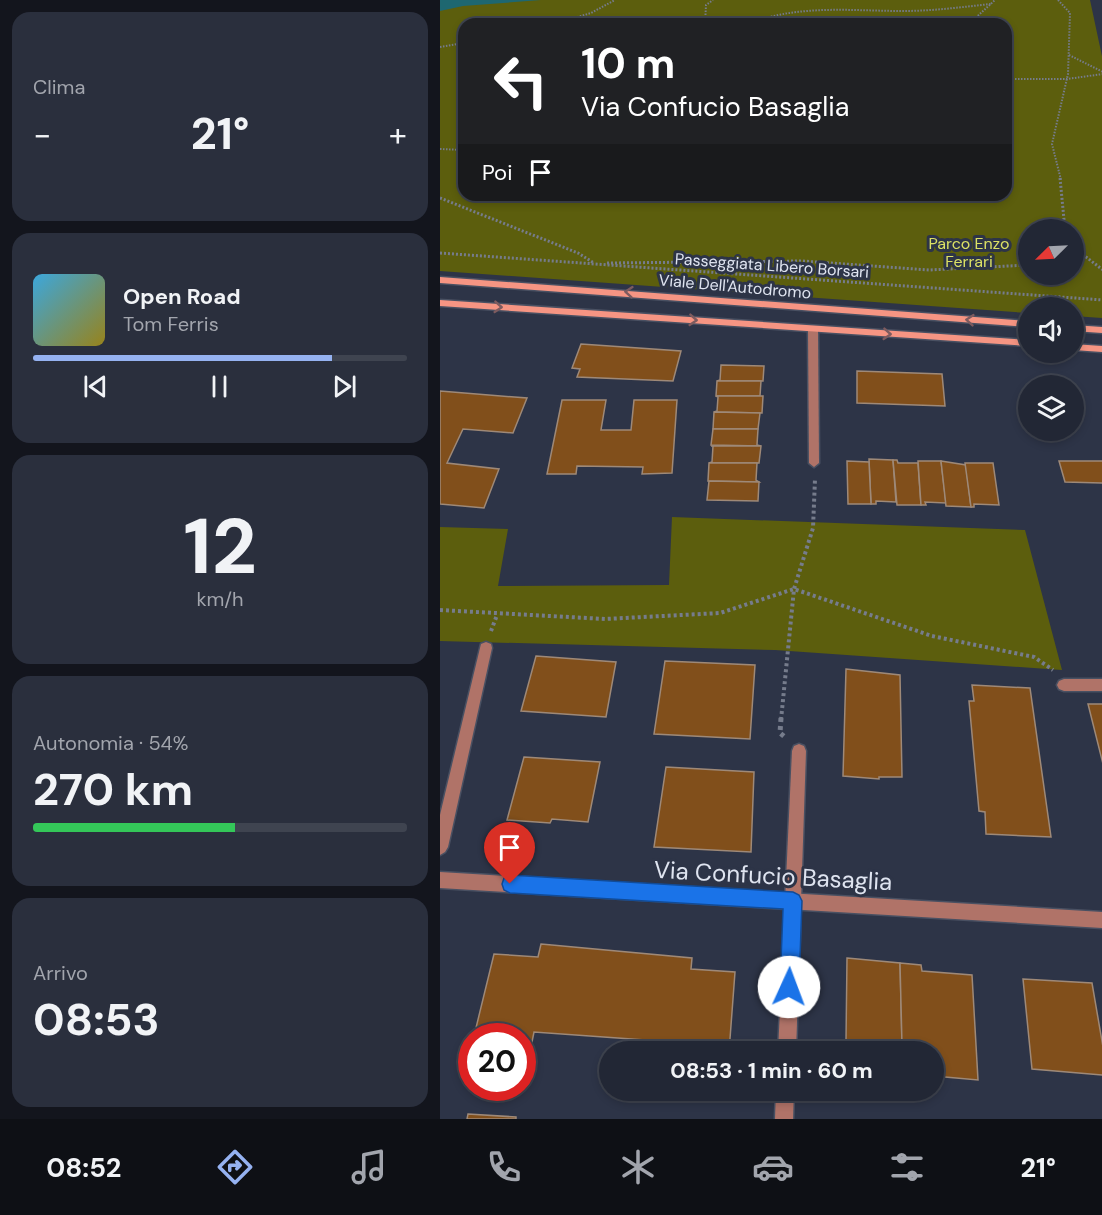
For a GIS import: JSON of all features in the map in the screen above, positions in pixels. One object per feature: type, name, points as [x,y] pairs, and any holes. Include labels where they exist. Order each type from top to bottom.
[{"type":"street","name":"Viale Dell'Autodromo","points":[[440,280],[1018,323]]},
{"type":"street","name":"Viale Dell'Autodromo","points":[[440,303],[1018,343]]},
{"type":"street","points":[[813,329],[815,463]]},
{"type":"street","points":[[1084,329],[1103,330]]},
{"type":"street","points":[[1084,348],[1103,349]]},
{"type":"street","points":[[440,847],[486,648]]},
{"type":"street","points":[[1064,685],[1103,685]]},
{"type":"street","points":[[787,1041],[799,751]]},
{"type":"street","name":"Via Confucio Basaglia","points":[[440,880],[1103,920]]},
{"type":"street","points":[[784,1119],[785,1101]]},
{"type":"path","points":[[574,18],[591,13],[615,0]]},
{"type":"path","points":[[705,18],[706,5],[713,0]]},
{"type":"path","points":[[976,18],[995,0]]},
{"type":"path","points":[[1058,0],[1070,13],[1067,79],[1052,144],[1061,182],[1064,219]]},
{"type":"path","points":[[759,18],[794,12],[922,11],[991,4]]},
{"type":"path","points":[[440,47],[458,45]]},
{"type":"path","points":[[1069,55],[1103,73]]},
{"type":"path","points":[[1012,79],[1067,79],[1103,73]]},
{"type":"path","points":[[440,149],[458,150]]},
{"type":"path","points":[[440,198],[578,254],[596,264],[626,261],[802,261],[929,270],[1018,266]]},
{"type":"path","name":"Passeggiata Libero Borsari","points":[[440,253],[1103,300]]},
{"type":"path","points":[[1084,255],[1103,270]]},
{"type":"path","points":[[799,751],[780,734],[787,640],[794,589],[816,513],[815,463]]},
{"type":"path","points":[[440,610],[605,619],[720,613],[788,589],[794,589],[932,636],[1034,657],[1055,672],[1064,685]]},
{"type":"green space","name":"Parco Enzo Ferrari","points":[[440,0],[1090,0],[1103,61],[1102,318],[1084,317],[1084,297],[1018,297],[1018,312],[440,271]]},
{"type":"green space","points":[[672,517],[1025,530],[1062,670],[775,650],[440,641],[440,527],[508,529],[498,586],[669,585]]},
{"type":"shaded area","points":[[440,0],[541,0],[463,6],[440,11]]},
{"type":"building","points":[[581,344],[681,351],[673,381],[577,377],[580,369],[572,368]]},
{"type":"building","points":[[721,365],[764,366],[763,381],[717,381],[720,380]]},
{"type":"building","points":[[857,371],[942,374],[945,406],[857,403]]},
{"type":"building","points":[[717,381],[761,381],[760,396],[716,396]]},
{"type":"building","points":[[440,391],[527,398],[513,433],[463,429],[447,463],[499,469],[484,508],[440,504]]},
{"type":"building","points":[[716,396],[763,396],[762,413],[714,412],[717,411],[718,397]]},
{"type":"building","points":[[562,400],[606,400],[601,430],[631,430],[634,400],[677,400],[672,473],[642,474],[643,467],[577,466],[576,474],[547,474]]},
{"type":"building","points":[[714,412],[760,413],[758,429],[713,429]]},
{"type":"building","points":[[713,429],[758,429],[757,445],[761,446],[711,445]]},
{"type":"building","points":[[713,446],[761,446],[759,463],[709,463],[712,462]]},
{"type":"building","points":[[869,459],[893,460],[896,502],[876,501],[876,504],[871,504]]},
{"type":"building","points":[[893,460],[897,460],[898,463],[918,463],[921,505],[897,505]]},
{"type":"building","points":[[847,461],[869,462],[871,504],[848,504]]},
{"type":"building","points":[[918,461],[941,461],[946,503],[925,502],[926,505],[921,505]]},
{"type":"building","points":[[941,461],[966,465],[971,507],[946,506]]},
{"type":"building","points":[[1059,461],[1103,461],[1103,483],[1065,482]]},
{"type":"building","points":[[709,463],[757,463],[756,480],[759,482],[708,481]]},
{"type":"building","points":[[965,463],[993,463],[999,505],[974,504],[974,507],[971,507]]},
{"type":"building","points":[[709,481],[759,482],[758,501],[707,500]]},
{"type":"building","points":[[536,656],[616,662],[606,717],[521,711]]},
{"type":"building","points":[[665,661],[755,665],[750,739],[654,734]]},
{"type":"building","points":[[846,669],[900,675],[902,777],[879,777],[879,779],[843,776]]},
{"type":"building","points":[[972,685],[1030,688],[1051,837],[986,834],[985,812],[979,811],[969,701],[974,701]]},
{"type":"building","points":[[1088,704],[1103,704],[1103,764]]},
{"type":"building","points":[[524,757],[600,762],[588,822],[552,819],[550,823],[507,820]]},
{"type":"building","points":[[666,767],[754,772],[751,852],[654,847]]},
{"type":"building","points":[[541,944],[692,958],[691,969],[735,972],[730,1041],[659,1041],[536,1032],[536,1023],[477,1023],[494,954],[538,957]]},
{"type":"building","points":[[847,958],[900,963],[902,1041],[846,1041]]},
{"type":"building","points":[[900,963],[921,965],[922,971],[972,975],[978,1080],[944,1077],[944,1041],[902,1041]]},
{"type":"building","points":[[1023,979],[1092,983],[1103,1047],[1103,1075],[1032,1069]]},
{"type":"building","points":[[468,1114],[516,1117],[516,1119],[467,1119]]},
{"type":"route","points":[[510,884],[793,901],[789,987]]}]
